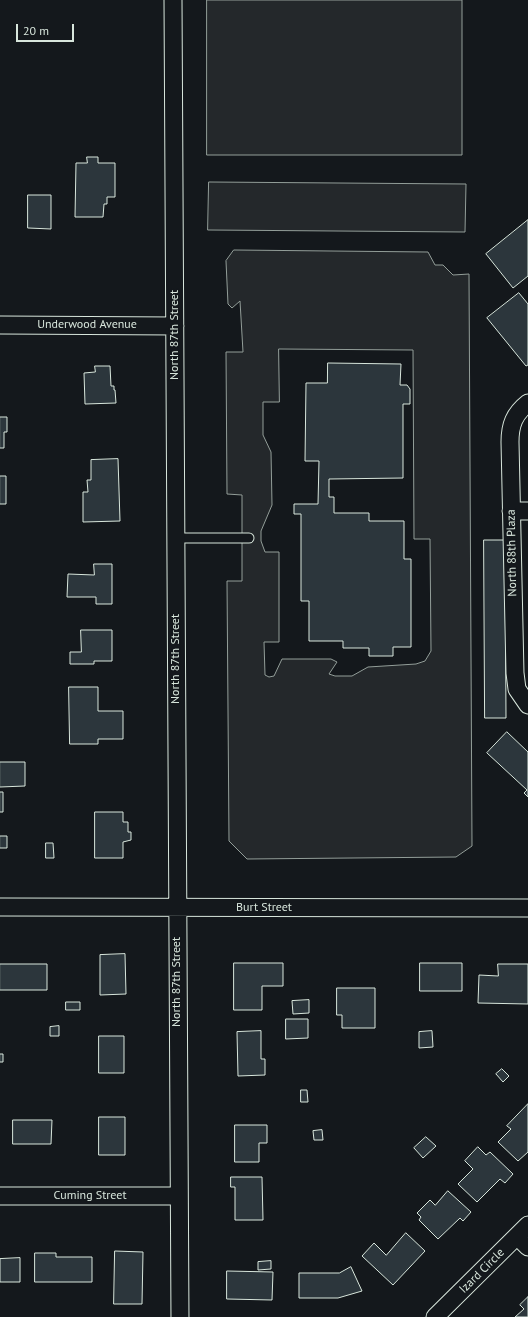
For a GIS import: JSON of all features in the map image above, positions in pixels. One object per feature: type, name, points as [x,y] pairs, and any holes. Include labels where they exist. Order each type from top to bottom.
[{"type":"street","name":"North 87th Street","points":[[173,0],[180,1317]]},
{"type":"street","name":"Underwood Avenue","points":[[0,325],[175,326]]},
{"type":"street","name":"North 88th Plaza","points":[[528,404],[516,415],[510,428],[515,678],[517,689],[528,705]]},
{"type":"street","points":[[511,511],[528,511]]},
{"type":"street","name":"Burt Street","points":[[0,907],[528,908]]},
{"type":"street","name":"Cuming Street","points":[[0,1196],[179,1196]]},
{"type":"street","name":"Izard Circle","points":[[435,1317],[524,1236]]},
{"type":"lane","points":[[175,538],[249,538]]},
{"type":"shaded area","points":[[207,0],[462,0],[462,155],[207,155]]},
{"type":"shaded area","points":[[209,182],[466,184],[465,232],[208,230]]},
{"type":"shaded area","points":[[234,250],[428,252],[435,265],[443,265],[453,275],[469,274],[472,846],[456,857],[247,859],[229,841],[227,581],[242,581],[242,495],[227,494],[226,352],[243,352],[240,301],[232,308],[228,304],[226,261]],"holes":[[[279,349],[413,350],[414,539],[430,539],[431,651],[425,661],[416,664],[368,667],[352,676],[335,676],[329,674],[337,662],[331,659],[282,659],[274,676],[269,677],[265,675],[264,642],[279,642],[279,552],[265,552],[261,541],[261,531],[272,505],[271,452],[263,435],[263,402],[279,402]]]},
{"type":"building","points":[[87,157],[98,157],[98,163],[115,163],[115,197],[107,197],[107,204],[104,204],[103,217],[75,217],[76,163],[87,163]]},
{"type":"building","points":[[28,195],[51,195],[51,229],[28,228]]},
{"type":"building","points":[[528,220],[528,276],[513,288],[486,254]]},
{"type":"building","points":[[519,293],[528,304],[528,365],[526,366],[487,318]]},
{"type":"building","points":[[328,363],[401,364],[400,385],[407,385],[410,389],[410,404],[403,404],[403,478],[329,479],[329,497],[334,497],[334,513],[369,513],[369,521],[404,521],[404,559],[411,559],[411,647],[393,647],[393,656],[369,656],[369,648],[343,648],[343,641],[309,641],[309,601],[301,601],[301,514],[294,514],[294,504],[318,504],[319,461],[305,461],[306,383],[327,383]]},
{"type":"building","points":[[95,366],[110,366],[111,386],[114,386],[116,403],[85,404],[84,373],[95,372]]},
{"type":"building","points":[[0,417],[7,417],[7,432],[4,432],[4,448],[0,448]]},
{"type":"building","points":[[118,459],[120,521],[83,522],[83,492],[88,492],[87,480],[91,480],[91,460]]},
{"type":"building","points":[[0,476],[6,476],[6,504],[0,504]]},
{"type":"building","points":[[484,540],[505,540],[506,718],[485,718]]},
{"type":"building","points":[[94,564],[112,564],[112,604],[96,604],[96,597],[67,597],[68,574],[94,575]]},
{"type":"building","points":[[81,630],[112,630],[112,661],[94,661],[94,664],[70,664],[70,652],[81,652]]},
{"type":"building","points":[[69,687],[98,687],[98,711],[123,711],[123,739],[98,739],[98,744],[70,744]]},
{"type":"building","points":[[507,732],[528,752],[528,797],[524,793],[527,790],[487,753]]},
{"type":"building","points":[[0,762],[25,762],[25,786],[0,787]]},
{"type":"building","points":[[0,792],[3,792],[3,812],[0,812]]},
{"type":"building","points":[[95,812],[123,812],[123,822],[128,822],[128,832],[131,832],[131,840],[123,842],[123,858],[95,858]]},
{"type":"building","points":[[0,836],[7,836],[7,848],[0,848]]},
{"type":"building","points":[[46,843],[53,843],[54,858],[46,858]]},
{"type":"building","points":[[125,954],[126,994],[100,995],[100,955]]},
{"type":"building","points":[[234,963],[283,963],[283,986],[262,986],[262,1010],[234,1010]]},
{"type":"building","points":[[420,963],[462,963],[462,991],[420,991]]},
{"type":"building","points":[[0,964],[47,964],[47,990],[0,990]]},
{"type":"building","points":[[498,964],[528,964],[528,1004],[478,1003],[479,975],[498,976]]},
{"type":"building","points":[[337,988],[375,988],[375,1028],[342,1028],[342,1015],[337,1015]]},
{"type":"building","points":[[309,1000],[309,1013],[293,1014],[292,1001]]},
{"type":"building","points":[[66,1002],[80,1002],[80,1010],[66,1010]]},
{"type":"building","points":[[286,1019],[308,1019],[308,1038],[286,1039]]},
{"type":"building","points":[[59,1026],[59,1036],[50,1036],[50,1027]]},
{"type":"building","points":[[261,1031],[261,1059],[265,1059],[265,1075],[238,1076],[237,1032]]},
{"type":"building","points":[[432,1031],[433,1047],[419,1048],[419,1032]]},
{"type":"building","points":[[99,1036],[124,1036],[124,1073],[99,1073]]},
{"type":"building","points":[[0,1054],[3,1054],[3,1062],[0,1062]]},
{"type":"building","points":[[502,1069],[509,1076],[503,1082],[496,1074]]},
{"type":"building","points":[[301,1090],[307,1090],[308,1102],[301,1102]]},
{"type":"building","points":[[528,1104],[528,1152],[518,1161],[498,1142],[511,1129],[507,1126]]},
{"type":"building","points":[[99,1117],[125,1117],[125,1155],[99,1155]]},
{"type":"building","points":[[13,1120],[52,1120],[51,1144],[13,1144]]},
{"type":"building","points":[[235,1125],[267,1125],[267,1143],[259,1143],[259,1162],[235,1162]]},
{"type":"building","points":[[322,1130],[323,1140],[314,1140],[313,1131]]},
{"type":"building","points":[[426,1137],[436,1146],[423,1158],[414,1148]]},
{"type":"building","points":[[478,1147],[486,1155],[490,1152],[513,1174],[505,1183],[500,1179],[477,1202],[458,1184],[473,1169],[465,1161]]},
{"type":"building","points":[[231,1177],[262,1177],[263,1220],[235,1220],[235,1187],[231,1187]]},
{"type":"building","points":[[448,1191],[471,1212],[463,1221],[460,1218],[438,1239],[419,1220],[421,1217],[417,1213],[430,1200],[435,1205]]},
{"type":"building","points":[[406,1233],[425,1251],[393,1285],[362,1256],[374,1243],[386,1255]]},
{"type":"building","points":[[115,1251],[143,1252],[142,1304],[114,1304]]},
{"type":"building","points":[[35,1253],[56,1253],[56,1257],[92,1257],[92,1282],[35,1282]]},
{"type":"building","points":[[20,1258],[20,1282],[0,1282],[0,1259]]},
{"type":"building","points":[[271,1261],[271,1269],[258,1270],[258,1262]]},
{"type":"building","points":[[351,1267],[362,1291],[338,1298],[299,1298],[299,1273],[339,1273]]},
{"type":"building","points":[[227,1271],[273,1272],[272,1300],[227,1299]]},
{"type":"building","points":[[528,1297],[528,1317],[515,1317],[524,1309],[520,1305]]}]
